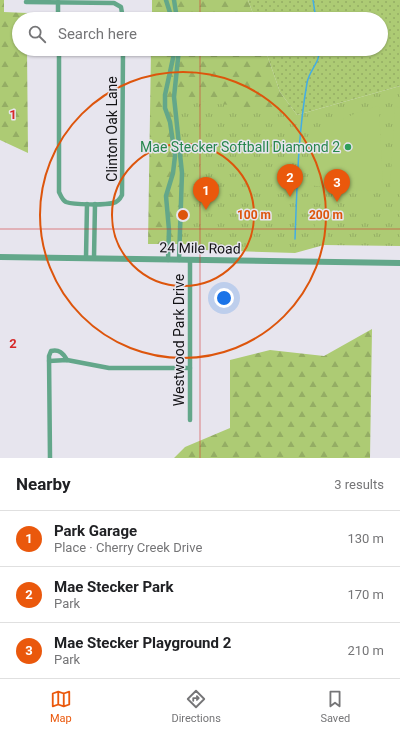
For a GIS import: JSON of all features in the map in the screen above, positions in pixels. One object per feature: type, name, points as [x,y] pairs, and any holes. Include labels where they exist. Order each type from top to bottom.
[{"type":"street","points":[[166,0],[170,12]]},
{"type":"street","points":[[174,0],[176,12]]},
{"type":"street","points":[[26,2],[108,3],[120,6],[123,12]]},
{"type":"street","points":[[58,2],[58,12]]},
{"type":"street","name":"Clinton Oak Lane","points":[[59,56],[61,198],[66,202],[87,204],[113,203],[119,200],[122,195],[123,56]]},
{"type":"street","points":[[173,56],[165,95],[165,108],[182,173],[179,224],[179,260]]},
{"type":"street","points":[[168,260],[166,196],[173,173],[176,147],[174,98],[178,56]]},
{"type":"street","points":[[86,258],[87,204]]},
{"type":"street","points":[[94,258],[95,204]]},
{"type":"street","points":[[168,224],[179,224]]},
{"type":"street","name":"24 Mile Road","points":[[0,257],[400,264]]},
{"type":"street","name":"Westwood Park Drive","points":[[190,260],[190,420]]},
{"type":"street","points":[[50,458],[49,361],[51,351],[56,350],[63,353],[67,360]]},
{"type":"street","points":[[49,361],[67,360],[109,368],[190,368]]},
{"type":"green space","points":[[0,0],[4,0],[4,12],[12,12],[12,56],[27,56],[28,153],[0,140]]},
{"type":"green space","points":[[152,0],[248,0],[252,12],[152,12]]},
{"type":"green space","points":[[248,0],[400,0],[400,86],[297,115],[280,92],[267,56],[388,56],[388,12],[252,12]]},
{"type":"green space","points":[[151,56],[267,56],[280,92],[297,115],[269,244],[148,244]]},
{"type":"green space","points":[[400,86],[400,246],[324,245],[295,253],[202,250],[181,243],[179,151],[174,97],[297,115]]},
{"type":"green space","name":"Mae Stecker Softball Diamond 2","points":[[379,106],[383,191],[344,190],[309,185],[313,153],[326,131],[336,123],[349,116]]},
{"type":"green space","points":[[395,106],[400,108],[400,190],[390,190]]},
{"type":"green space","points":[[361,199],[378,199],[378,209],[361,209]]},
{"type":"green space","points":[[315,218],[328,219],[328,237],[314,237]]},
{"type":"green space","points":[[372,329],[370,458],[174,458],[185,447],[230,428],[230,360],[270,350],[324,356]]},
{"type":"waterway","points":[[313,0],[315,12]]},
{"type":"waterway","points":[[295,239],[298,161],[304,102],[308,78],[317,62],[318,56]]},
{"type":"place","name":"Mae Stecker Softball Diamond 2","points":[[348,147]]},
{"type":"place","name":"Mae Stecker Park","points":[[290,197]]},
{"type":"place","name":"Mae Stecker Playground 2","points":[[337,202]]},
{"type":"place","name":"Park Garage","points":[[206,210]]}]
